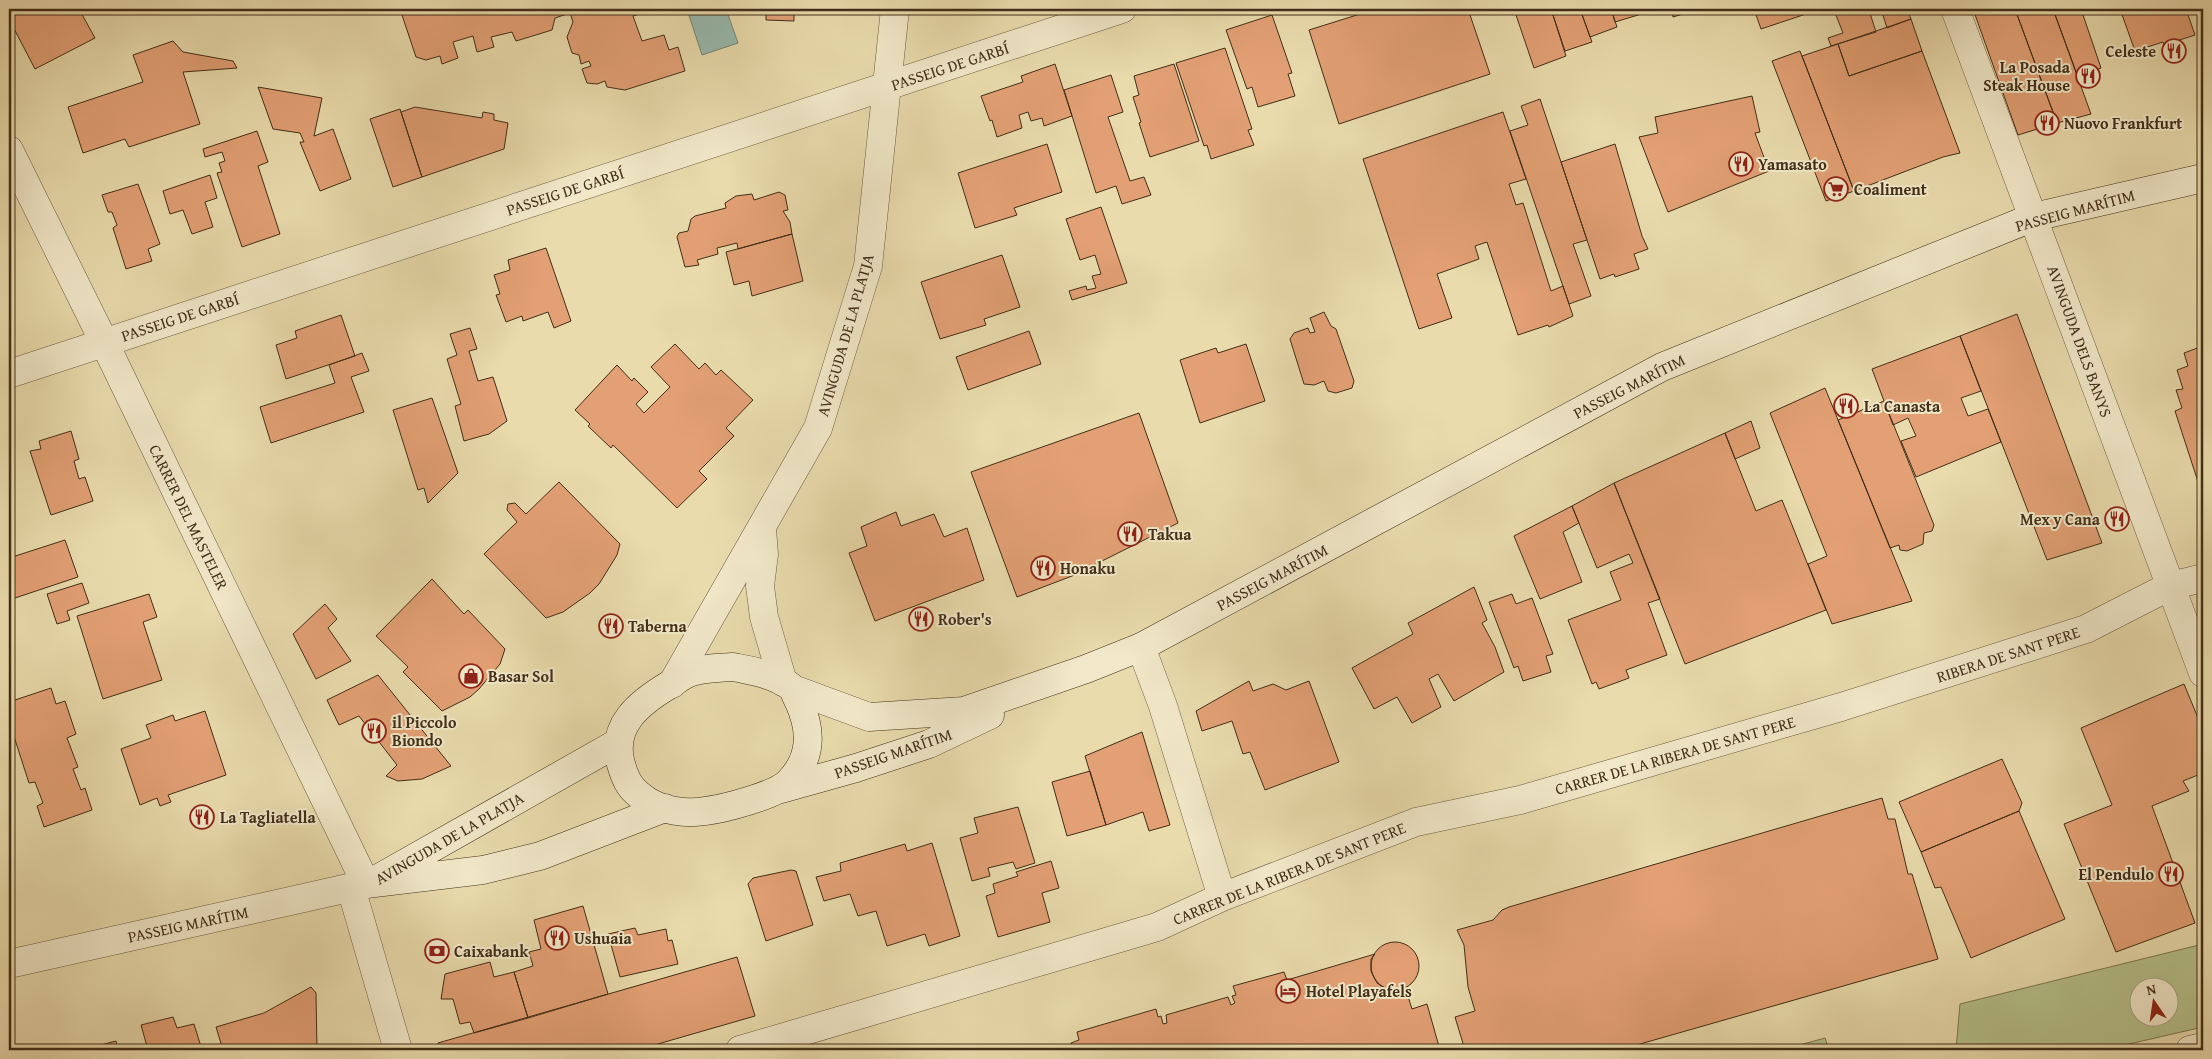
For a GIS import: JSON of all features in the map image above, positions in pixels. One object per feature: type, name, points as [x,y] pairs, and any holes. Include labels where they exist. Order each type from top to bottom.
[{"type":"street","name":"AVINGUDA DE LA PLATJA","points":[[672,684],[818,428],[868,266],[895,9]]},
{"type":"street","name":"PASSEIG DE GARBÍ","points":[[9,374],[1122,9]]},
{"type":"street","name":"AVINGUDA DELS BANYS","points":[[1955,9],[2203,674]]},
{"type":"street","name":"CARRER DEL MASTELER","points":[[9,150],[104,342],[358,886],[398,1050]]},
{"type":"street","name":"PASSEIG MARÍTIM","points":[[788,686],[869,717],[964,711],[1086,669],[1141,647],[1662,367],[2034,217],[2203,178]]},
{"type":"street","points":[[762,529],[764,554],[760,586],[764,616],[788,686],[809,734],[803,764],[788,784],[766,796],[704,811],[672,810],[649,802],[632,790],[618,751],[620,734],[630,716],[650,696],[691,672],[733,667],[770,675],[788,686]]},
{"type":"street","name":"RIBERA DE SANT PERE","points":[[1841,707],[2086,629],[2170,586],[2203,578]]},
{"type":"street","points":[[1141,647],[1163,706],[1222,897]]},
{"type":"street","name":"PASSEIG MARÍTIM","points":[[778,789],[856,768],[929,744],[1086,669]]},
{"type":"street","name":"CARRER DE LA RIBERA DE SANT PERE","points":[[740,1050],[806,1040],[1156,927],[1222,897],[1416,822],[1520,800],[1841,707]]},
{"type":"street","name":"AVINGUDA DE LA PLATJA","points":[[358,886],[619,742]]},
{"type":"street","name":"AVINGUDA DE LA PLATJA","points":[[358,886],[492,868],[540,856],[666,808]]},
{"type":"street","name":"PASSEIG MARÍTIM","points":[[9,964],[358,886]]},
{"type":"street","points":[[2190,1050],[2203,1047]]},
{"type":"green space","points":[[2203,944],[2203,1027],[2103,1050],[1956,1050],[1960,1004]]},
{"type":"green space","points":[[1825,1038],[1829,1050],[1781,1050]]},
{"type":"water","points":[[687,9],[726,9],[738,43],[702,55]]},
{"type":"building","points":[[26,9],[79,9],[95,38],[35,69],[9,19]]},
{"type":"building","points":[[419,9],[656,9],[633,16],[642,41],[664,35],[669,50],[678,47],[685,71],[625,90],[607,87],[605,81],[597,84],[587,83],[582,69],[591,66],[589,61],[581,64],[579,55],[572,53],[567,37],[573,22],[570,13],[555,18],[552,30],[516,41],[512,32],[491,37],[494,47],[477,52],[473,36],[453,42],[458,58],[442,64],[440,56],[426,60],[416,57],[402,15]]},
{"type":"building","points":[[766,9],[794,9],[794,21],[766,20]]},
{"type":"building","points":[[1376,9],[1468,9],[1490,74],[1339,124],[1309,30]]},
{"type":"building","points":[[1514,9],[1551,9],[1566,56],[1534,68]]},
{"type":"building","points":[[1551,9],[1580,9],[1592,42],[1565,51]]},
{"type":"building","points":[[1580,9],[1611,9],[1617,27],[1590,37]]},
{"type":"building","points":[[1611,9],[1647,9],[1648,12],[1615,22]]},
{"type":"building","points":[[1671,9],[1699,9],[1673,17]]},
{"type":"building","points":[[1754,9],[1821,9],[1761,29]]},
{"type":"building","points":[[1874,9],[1869,10],[1876,32],[1831,46],[1828,38],[1843,33],[1834,10]]},
{"type":"building","points":[[1881,9],[1907,9],[1911,19],[1887,28]]},
{"type":"building","points":[[1973,9],[2015,9],[2057,123],[2018,135]]},
{"type":"building","points":[[2015,9],[2053,9],[2091,114],[2057,123]]},
{"type":"building","points":[[2053,9],[2081,9],[2101,68],[2078,77]]},
{"type":"building","points":[[2120,9],[2186,9],[2195,35],[2164,45],[2163,42],[2135,51]]},
{"type":"building","points":[[1272,15],[1292,73],[1288,74],[1295,96],[1258,107],[1252,87],[1247,89],[1226,30]]},
{"type":"building","points":[[1911,19],[1922,51],[1849,76],[1838,44]]},
{"type":"building","points":[[173,41],[183,52],[233,61],[237,68],[183,72],[200,124],[129,147],[125,139],[83,153],[68,107],[143,82],[133,55]]},
{"type":"building","points":[[1838,44],[1849,76],[1922,51],[1960,153],[1943,157],[1854,191],[1802,56]]},
{"type":"building","points":[[1225,48],[1252,129],[1248,130],[1254,145],[1211,159],[1207,145],[1204,146],[1176,63]]},
{"type":"building","points":[[1800,51],[1854,191],[1826,201],[1772,61]]},
{"type":"building","points":[[1055,64],[1072,116],[1044,126],[1042,118],[1031,121],[1028,112],[1019,115],[1022,128],[997,137],[992,120],[990,121],[981,96],[1023,82],[1021,76]]},
{"type":"building","points":[[1174,64],[1199,141],[1150,157],[1133,97],[1139,95],[1134,76]]},
{"type":"building","points":[[1111,75],[1123,112],[1108,117],[1130,181],[1144,177],[1151,195],[1122,204],[1116,186],[1096,193],[1064,90]]},
{"type":"building","points":[[258,87],[322,98],[314,136],[333,129],[351,179],[320,191],[300,142],[304,142],[300,133],[273,129]]},
{"type":"building","points":[[1752,96],[1760,132],[1755,133],[1769,171],[1668,212],[1639,137],[1658,133],[1655,117]]},
{"type":"building","points":[[1540,99],[1587,240],[1573,244],[1591,296],[1569,304],[1510,131],[1528,125],[1521,106]]},
{"type":"building","points":[[415,107],[482,118],[483,112],[494,114],[494,120],[508,123],[504,149],[422,177],[401,112]]},
{"type":"building","points":[[400,109],[422,177],[393,187],[370,119]]},
{"type":"building","points":[[1503,112],[1526,179],[1509,184],[1516,205],[1523,203],[1551,291],[1563,286],[1573,316],[1549,327],[1548,325],[1518,335],[1487,242],[1475,246],[1479,259],[1437,274],[1452,318],[1419,329],[1363,159]]},
{"type":"building","points":[[257,131],[268,162],[258,166],[280,234],[242,247],[217,173],[222,172],[219,163],[225,161],[222,152],[205,157],[203,149]]},
{"type":"building","points":[[1047,144],[1062,192],[1014,208],[1017,215],[975,228],[958,173]]},
{"type":"building","points":[[1615,144],[1642,236],[1648,249],[1634,254],[1639,269],[1615,277],[1614,274],[1600,279],[1561,162]]},
{"type":"building","points":[[210,175],[217,198],[205,202],[213,227],[192,234],[183,210],[170,214],[163,191]]},
{"type":"building","points":[[138,184],[160,244],[148,249],[152,261],[126,269],[113,228],[117,225],[112,212],[108,212],[102,195]]},
{"type":"building","points":[[779,192],[785,195],[788,210],[783,211],[790,222],[792,234],[738,249],[737,243],[717,248],[718,254],[697,260],[699,265],[685,267],[677,237],[679,233],[688,231],[691,219],[695,216],[726,208],[725,203],[736,196],[752,194],[754,200]]},
{"type":"building","points":[[1101,207],[1127,283],[1072,300],[1069,291],[1086,286],[1087,290],[1096,288],[1092,276],[1101,274],[1095,255],[1080,260],[1066,219]]},
{"type":"building","points":[[792,234],[803,281],[752,296],[749,281],[734,285],[726,252]]},
{"type":"building","points":[[546,248],[571,321],[554,328],[548,312],[523,321],[522,316],[506,322],[496,295],[500,294],[494,275],[510,270],[508,260]]},
{"type":"building","points":[[1002,255],[1020,307],[984,319],[986,325],[940,339],[921,282]]},
{"type":"building","points":[[1324,312],[1331,326],[1336,329],[1354,381],[1352,388],[1336,393],[1328,391],[1324,381],[1314,385],[1304,384],[1290,339],[1294,333],[1308,328],[1310,333],[1315,332],[1310,318]]},
{"type":"building","points":[[2017,314],[2102,543],[2047,560],[1960,336]]},
{"type":"building","points":[[341,315],[355,356],[286,379],[276,345],[297,338],[295,331]]},
{"type":"building","points":[[470,328],[477,349],[469,351],[478,381],[493,377],[507,421],[489,434],[464,441],[455,406],[461,404],[447,359],[457,355],[450,334]]},
{"type":"building","points":[[1029,331],[1041,364],[968,390],[956,357]]},
{"type":"building","points":[[1960,336],[1981,391],[1961,398],[1968,416],[1988,409],[2001,442],[1916,477],[1901,441],[1916,436],[1908,418],[1893,425],[1872,369]]},
{"type":"building","points":[[2203,341],[2203,490],[2201,491],[2175,411],[2182,408],[2176,390],[2183,389],[2177,370],[2188,366],[2184,353],[2200,347],[2199,342]]},
{"type":"building","points":[[675,344],[699,369],[705,363],[716,375],[721,370],[753,400],[726,428],[734,436],[699,471],[707,479],[677,508],[613,445],[611,448],[588,426],[590,424],[575,410],[617,365],[632,381],[634,378],[648,392],[636,404],[644,413],[670,387],[651,367]]},
{"type":"building","points":[[1246,344],[1265,401],[1200,423],[1180,360],[1216,348],[1218,353]]},
{"type":"building","points":[[362,353],[369,371],[351,377],[364,412],[271,443],[260,407],[335,383],[329,365]]},
{"type":"building","points":[[1825,388],[1912,601],[1832,624],[1808,564],[1827,556],[1770,413]]},
{"type":"building","points":[[432,398],[458,473],[428,503],[424,488],[418,490],[393,410]]},
{"type":"building","points":[[1884,401],[1934,525],[1932,531],[1924,533],[1923,544],[1907,551],[1900,550],[1899,545],[1890,548],[1838,420]]},
{"type":"building","points":[[1139,413],[1178,523],[1072,576],[1017,597],[971,472]]},
{"type":"building","points":[[1751,421],[1760,448],[1735,459],[1725,433]]},
{"type":"building","points":[[71,431],[79,459],[74,461],[79,479],[85,477],[93,501],[51,515],[30,451],[41,449],[39,441]]},
{"type":"building","points":[[1725,433],[1756,511],[1782,500],[1826,610],[1685,664],[1614,483]]},
{"type":"building","points":[[559,482],[620,544],[617,555],[599,584],[590,593],[563,612],[546,618],[484,554],[517,522],[507,510],[508,504],[515,503],[526,514]]},
{"type":"building","points":[[1614,483],[1660,599],[1648,603],[1667,655],[1626,670],[1629,678],[1599,689],[1596,682],[1592,684],[1568,620],[1621,600],[1610,572],[1633,563],[1629,554],[1597,568],[1572,506]]},
{"type":"building","points":[[1572,506],[1579,523],[1563,532],[1582,582],[1540,599],[1514,536]]},
{"type":"building","points":[[896,512],[901,526],[934,514],[944,537],[967,528],[984,580],[875,621],[849,553],[867,546],[861,527]]},
{"type":"building","points":[[65,540],[78,577],[9,600],[9,558]]},
{"type":"building","points":[[432,579],[464,614],[468,610],[505,649],[500,664],[479,689],[470,697],[442,711],[403,672],[408,667],[376,636]]},
{"type":"building","points":[[82,583],[89,603],[67,611],[70,620],[57,624],[47,594]]},
{"type":"building","points":[[1474,587],[1487,620],[1482,623],[1495,647],[1504,672],[1454,701],[1438,674],[1429,679],[1441,707],[1412,723],[1397,697],[1374,709],[1352,668],[1413,634],[1408,623]]},
{"type":"building","points":[[149,594],[157,617],[143,622],[162,680],[103,699],[77,616]]},
{"type":"building","points":[[1512,594],[1516,604],[1532,598],[1553,654],[1546,656],[1551,672],[1523,681],[1518,666],[1514,668],[1489,602]]},
{"type":"building","points":[[325,604],[337,619],[328,628],[351,661],[316,679],[293,634]]},
{"type":"building","points":[[378,675],[451,766],[422,779],[398,781],[386,776],[397,765],[359,716],[339,725],[327,700]]},
{"type":"building","points":[[1249,681],[1253,691],[1273,684],[1286,690],[1309,681],[1339,762],[1265,790],[1250,752],[1243,754],[1232,721],[1202,731],[1196,711]]},
{"type":"building","points":[[2184,684],[2203,730],[2203,743],[2199,745],[2203,756],[2203,773],[2183,781],[2189,791],[2152,806],[2195,923],[2116,952],[2064,824],[2112,805],[2081,728]]},
{"type":"building","points":[[51,688],[56,704],[65,701],[76,734],[67,738],[78,767],[73,769],[81,790],[85,788],[92,810],[44,827],[37,806],[43,803],[35,782],[29,783],[9,721],[14,719],[9,702]]},
{"type":"building","points":[[205,711],[226,775],[168,795],[171,802],[160,806],[157,798],[140,805],[121,749],[151,738],[146,725],[173,715],[175,721]]},
{"type":"building","points":[[1142,732],[1170,825],[1149,831],[1143,812],[1106,825],[1085,756]]},
{"type":"building","points":[[2002,759],[2022,803],[2019,811],[1921,852],[1899,802]]},
{"type":"building","points":[[1090,771],[1106,825],[1067,836],[1052,782]]},
{"type":"building","points":[[1882,798],[1888,819],[1895,819],[1908,874],[1912,874],[1938,959],[1619,1050],[1465,1050],[1455,1017],[1475,1011],[1468,987],[1464,945],[1457,930],[1493,920],[1502,910],[1509,907]]},
{"type":"building","points":[[1018,807],[1035,863],[1016,869],[1013,862],[988,868],[990,876],[972,881],[960,838],[978,833],[974,818]]},
{"type":"building","points":[[2019,811],[2065,919],[1971,958],[1941,887],[1935,888],[1921,852]]},
{"type":"building","points":[[932,843],[960,936],[929,946],[925,934],[887,946],[876,911],[858,916],[850,894],[824,901],[816,877],[841,871],[840,863],[905,844],[907,851]]},
{"type":"building","points":[[1051,861],[1059,888],[1042,893],[1050,922],[998,937],[986,896],[995,893],[993,884],[1018,876],[1016,872]]},
{"type":"building","points":[[791,870],[796,871],[813,925],[766,941],[748,884],[753,878]]},
{"type":"building","points":[[583,906],[608,994],[528,1018],[514,972],[533,966],[529,952],[541,949],[534,920]]},
{"type":"building","points":[[635,928],[638,935],[666,929],[668,941],[672,940],[678,964],[620,977],[608,934]]},
{"type":"building","points":[[1395,942],[1404,944],[1412,949],[1417,957],[1419,966],[1417,975],[1412,983],[1404,988],[1395,990],[1386,988],[1378,983],[1373,975],[1371,966],[1373,957],[1378,949],[1386,944]]},
{"type":"building","points":[[1375,954],[1371,959],[1371,971],[1377,983],[1388,990],[1400,990],[1405,987],[1412,1009],[1427,1004],[1440,1050],[1073,1050],[1071,1043],[1079,1040],[1077,1032],[1156,1009],[1158,1017],[1161,1016],[1163,1024],[1167,1023],[1166,1015],[1228,997],[1231,1005],[1235,1003],[1232,996],[1236,995],[1233,986],[1284,972],[1287,980]]},
{"type":"building","points":[[737,957],[755,1016],[637,1050],[440,1050],[438,1043]]},
{"type":"building","points":[[490,962],[494,977],[514,972],[528,1018],[474,1033],[470,1022],[460,1024],[453,999],[441,999],[445,974]]},
{"type":"building","points":[[311,987],[316,993],[317,1050],[223,1050],[216,1027],[264,1013]]},
{"type":"building","points":[[173,1017],[177,1028],[194,1024],[202,1050],[148,1050],[141,1025]]},
{"type":"building","points":[[116,1041],[118,1050],[82,1050]]},
{"type":"place","name":"Celeste","points":[[2174,51]]},
{"type":"place","name":"La Posada Steak House","points":[[2088,76]]},
{"type":"place","name":"Nuovo Frankfurt","points":[[2047,123]]},
{"type":"place","name":"Yamasato","points":[[1741,164]]},
{"type":"place","name":"Coaliment","points":[[1836,189]]},
{"type":"place","name":"La Canasta","points":[[1846,406]]},
{"type":"place","name":"Mex y Cana","points":[[2117,519]]},
{"type":"place","name":"Takua","points":[[1130,534]]},
{"type":"place","name":"Honaku","points":[[1043,568]]},
{"type":"place","name":"Rober's","points":[[921,619]]},
{"type":"place","name":"Taberna","points":[[611,626]]},
{"type":"place","name":"Basar Sol","points":[[471,676]]},
{"type":"place","name":"il Piccolo Biondo","points":[[374,731]]},
{"type":"place","name":"La Tagliatella","points":[[202,817]]},
{"type":"place","name":"El Pendulo","points":[[2171,874]]},
{"type":"place","name":"Ushuaia","points":[[557,938]]},
{"type":"place","name":"Caixabank","points":[[437,951]]},
{"type":"place","name":"Hotel Playafels","points":[[1288,991]]}]
